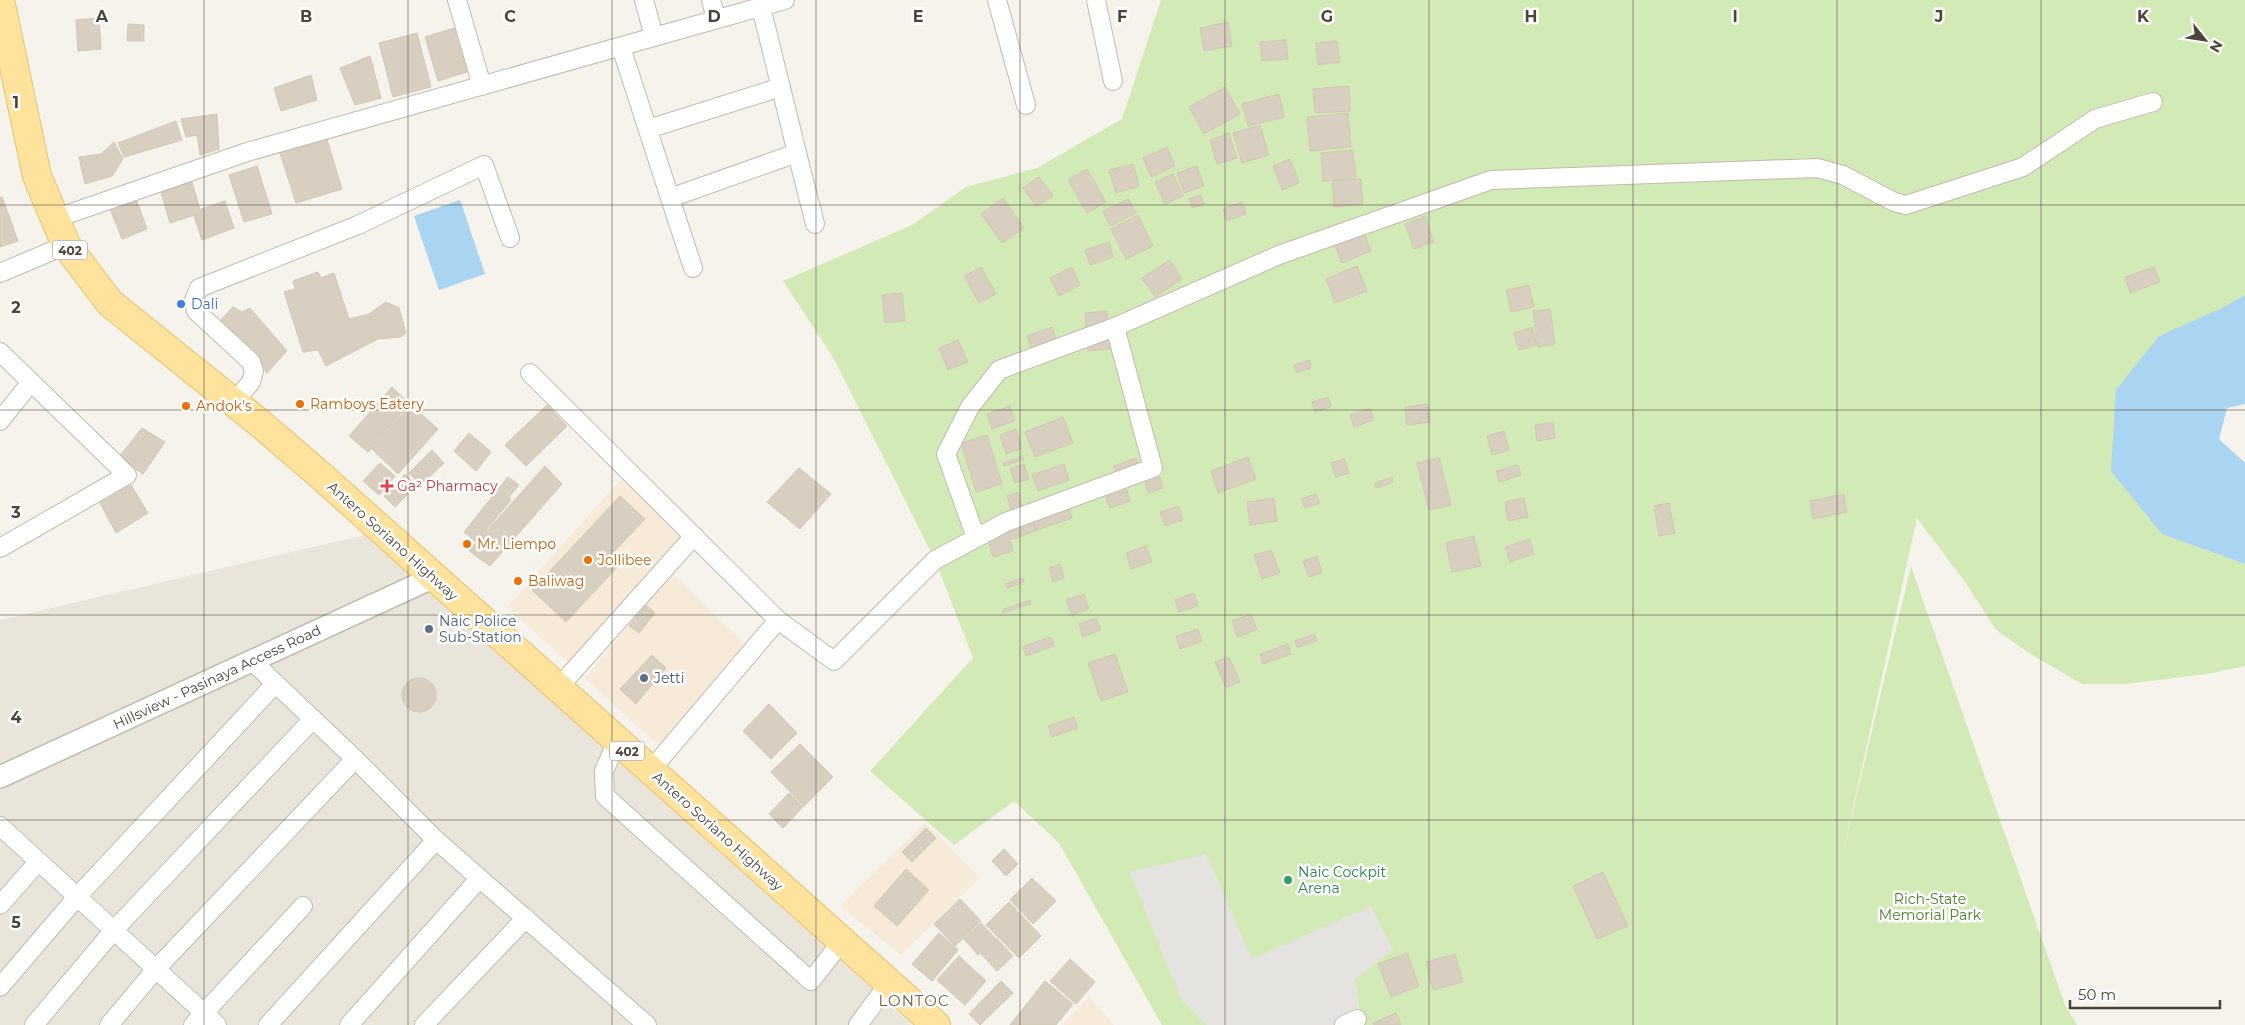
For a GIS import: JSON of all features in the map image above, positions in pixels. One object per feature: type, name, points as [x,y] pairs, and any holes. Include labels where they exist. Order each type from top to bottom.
[{"type":"main road","name":"Antero Soriano Highway","points":[[0,0],[37,176],[66,244],[110,303],[234,402],[320,475],[936,1025]]},
{"type":"street","points":[[457,0],[482,86]]},
{"type":"street","points":[[644,0],[654,37]]},
{"type":"street","points":[[711,0],[716,19]]},
{"type":"street","points":[[54,219],[247,152],[785,0]]},
{"type":"street","points":[[997,0],[1026,105]]},
{"type":"street","points":[[1096,0],[1114,81]]},
{"type":"street","points":[[761,7],[815,224]]},
{"type":"street","points":[[621,47],[693,268]]},
{"type":"street","points":[[648,130],[781,87]]},
{"type":"street","points":[[976,538],[946,454],[970,407],[999,370],[1115,327],[1279,255],[1491,180],[1817,168],[1843,175],[1894,202],[1906,205],[2022,166],[2095,119],[2154,102]]},
{"type":"street","points":[[670,198],[797,153]]},
{"type":"street","points":[[234,402],[251,382],[254,371],[251,362],[196,311],[194,300],[199,288],[358,225],[484,165],[510,238]]},
{"type":"street","points":[[0,273],[66,244]]},
{"type":"street","points":[[530,373],[778,620],[834,661],[935,560],[1006,522],[1153,468],[1115,327]]},
{"type":"street","points":[[0,352],[126,475],[0,548]]},
{"type":"street","points":[[0,421],[31,382]]},
{"type":"street","points":[[558,688],[694,536]]},
{"type":"street","name":"Hillsview - Pasinaya Access Road","points":[[0,777],[434,577]]},
{"type":"street","points":[[650,771],[778,620]]},
{"type":"street","points":[[253,662],[355,758],[436,840],[647,1025]]},
{"type":"street","points":[[0,987],[77,897],[275,684]]},
{"type":"street","points":[[34,1025],[114,930],[313,719]]},
{"type":"street","points":[[617,741],[604,771],[605,796],[811,981],[842,941]]},
{"type":"street","points":[[108,1025],[156,969],[355,758]]},
{"type":"street","points":[[0,826],[156,969],[205,1021],[303,906]]},
{"type":"street","points":[[268,1025],[436,840]]},
{"type":"street","points":[[0,905],[38,862]]},
{"type":"street","points":[[349,1025],[479,879]]},
{"type":"street","points":[[424,1025],[526,918]]},
{"type":"street","points":[[858,1025],[889,983]]},
{"type":"shaded area","points":[[622,478],[683,538],[570,664],[507,607]]},
{"type":"shaded area","points":[[382,531],[911,1025],[0,1025],[0,620]]},
{"type":"shaded area","points":[[672,573],[747,646],[666,743],[655,742],[585,678]]},
{"type":"shaded area","points":[[925,823],[980,877],[901,955],[840,906]]},
{"type":"shaded area","points":[[1206,854],[1252,959],[1371,906],[1393,950],[1355,979],[1362,1025],[1207,1025],[1181,999],[1130,872]]},
{"type":"shaded area","points":[[1089,997],[1114,1025],[1062,1025]]},
{"type":"green space","name":"Rich-State Memorial Park","points":[[1161,0],[2245,0],[2245,295],[2220,309],[2162,534],[2245,564],[2245,666],[2207,674],[2126,684],[2082,684],[2032,655],[1996,630],[1965,582],[1917,518],[1843,853],[1911,566],[2065,1005],[2077,1025],[1162,1025],[1059,843],[1014,801],[954,845],[870,771],[973,658],[935,560],[834,359],[783,281],[912,225],[966,187],[1037,168],[1122,119]]},
{"type":"water","points":[[460,200],[485,274],[439,290],[414,216]]},
{"type":"water","points":[[2245,295],[2245,404],[2227,408],[2219,439],[2245,463],[2245,564],[2162,534],[2111,471],[2116,390],[2159,336],[2220,309]]},
{"type":"building","points":[[99,18],[101,49],[78,51],[76,20]]},
{"type":"building","points":[[1228,22],[1232,46],[1204,51],[1200,28]]},
{"type":"building","points":[[128,24],[144,25],[144,41],[127,41]]},
{"type":"building","points":[[454,28],[467,72],[438,81],[425,37]]},
{"type":"building","points":[[417,33],[431,87],[393,97],[379,43]]},
{"type":"building","points":[[1286,40],[1288,59],[1262,61],[1260,42]]},
{"type":"building","points":[[1337,41],[1340,62],[1318,65],[1316,43]]},
{"type":"building","points":[[370,56],[381,98],[355,105],[340,68]]},
{"type":"building","points":[[311,75],[317,100],[281,111],[274,88]]},
{"type":"building","points":[[1349,86],[1350,111],[1315,113],[1313,89]]},
{"type":"building","points":[[1225,87],[1240,114],[1204,134],[1189,107]]},
{"type":"building","points":[[1279,94],[1284,117],[1248,126],[1242,104]]},
{"type":"building","points":[[1348,113],[1351,147],[1310,151],[1307,117]]},
{"type":"building","points":[[217,114],[219,149],[200,155],[197,135],[186,137],[181,119]]},
{"type":"building","points":[[176,121],[182,140],[124,157],[118,143]]},
{"type":"building","points":[[1260,125],[1269,155],[1242,163],[1233,133]]},
{"type":"building","points":[[325,133],[342,189],[296,203],[278,147]]},
{"type":"building","points":[[1229,133],[1237,158],[1217,164],[1210,140]]},
{"type":"building","points":[[114,142],[123,159],[112,176],[85,184],[79,157],[101,154]]},
{"type":"building","points":[[1167,147],[1175,166],[1151,177],[1143,158]]},
{"type":"building","points":[[1353,150],[1356,178],[1323,181],[1321,153]]},
{"type":"building","points":[[1290,159],[1299,183],[1282,190],[1273,166]]},
{"type":"building","points":[[1133,164],[1139,186],[1116,193],[1109,170]]},
{"type":"building","points":[[257,166],[272,214],[244,222],[229,175]]},
{"type":"building","points":[[1197,166],[1204,186],[1184,193],[1177,173]]},
{"type":"building","points":[[1087,169],[1106,202],[1087,213],[1068,180]]},
{"type":"building","points":[[1173,174],[1183,196],[1165,204],[1155,182]]},
{"type":"building","points":[[1039,177],[1053,195],[1037,207],[1023,188]]},
{"type":"building","points":[[1361,179],[1363,204],[1334,207],[1332,181]]},
{"type":"building","points":[[192,182],[201,213],[170,223],[161,192]]},
{"type":"building","points":[[1201,195],[1204,204],[1192,208],[1189,199]]},
{"type":"building","points":[[2,197],[18,241],[0,247],[0,198]]},
{"type":"building","points":[[1003,198],[1024,228],[1002,243],[981,214]]},
{"type":"building","points":[[136,199],[147,229],[122,239],[110,209]]},
{"type":"building","points":[[1129,199],[1136,213],[1110,226],[1103,211]]},
{"type":"building","points":[[225,201],[234,228],[202,240],[194,216],[202,214],[201,209]]},
{"type":"building","points":[[1242,202],[1246,214],[1227,221],[1223,209]]},
{"type":"building","points":[[1138,215],[1153,246],[1126,259],[1111,229]]},
{"type":"building","points":[[1425,216],[1434,242],[1414,249],[1405,224]]},
{"type":"building","points":[[1363,231],[1371,251],[1342,263],[1334,243]]},
{"type":"building","points":[[1109,242],[1113,257],[1090,265],[1085,250]]},
{"type":"building","points":[[1170,260],[1182,279],[1155,297],[1142,278]]},
{"type":"building","points":[[1357,266],[1367,291],[1335,303],[1326,279]]},
{"type":"building","points":[[981,267],[996,294],[979,303],[964,276]]},
{"type":"building","points":[[1072,267],[1080,285],[1059,296],[1050,278]]},
{"type":"building","points":[[2154,267],[2160,282],[2130,293],[2125,277]]},
{"type":"building","points":[[318,272],[321,278],[334,273],[349,319],[369,314],[386,302],[399,308],[406,333],[401,337],[378,339],[326,366],[318,350],[303,352],[284,292],[295,289],[293,281]]},
{"type":"building","points":[[1529,285],[1534,307],[1511,312],[1506,290]]},
{"type":"building","points":[[902,293],[905,321],[885,323],[882,295]]},
{"type":"building","points":[[233,307],[242,312],[250,308],[287,351],[267,373],[221,320]]},
{"type":"building","points":[[1550,309],[1555,344],[1538,347],[1533,311]]},
{"type":"building","points":[[1107,311],[1110,349],[1088,351],[1085,313]]},
{"type":"building","points":[[1052,327],[1058,345],[1033,353],[1027,336]]},
{"type":"building","points":[[1532,327],[1537,345],[1519,350],[1514,333]]},
{"type":"building","points":[[958,340],[968,362],[948,370],[939,348]]},
{"type":"building","points":[[1309,360],[1311,368],[1297,373],[1294,365]]},
{"type":"building","points":[[392,387],[410,404],[368,452],[349,436]]},
{"type":"building","points":[[1328,397],[1331,407],[1315,412],[1312,402]]},
{"type":"building","points":[[1427,404],[1430,422],[1407,425],[1405,407]]},
{"type":"building","points":[[411,405],[438,429],[398,474],[372,449]]},
{"type":"building","points":[[547,405],[567,426],[526,466],[505,445]]},
{"type":"building","points":[[1010,406],[1015,421],[992,429],[987,414]]},
{"type":"building","points":[[1370,408],[1374,420],[1354,427],[1350,415]]},
{"type":"building","points":[[1063,417],[1073,443],[1035,457],[1025,432]]},
{"type":"building","points":[[1553,422],[1555,438],[1537,441],[1535,425]]},
{"type":"building","points":[[142,428],[165,442],[143,474],[119,457]]},
{"type":"building","points":[[1016,429],[1022,448],[1006,454],[1000,435]]},
{"type":"building","points":[[1504,431],[1509,450],[1492,455],[1487,436]]},
{"type":"building","points":[[469,433],[491,452],[476,471],[454,451]]},
{"type":"building","points":[[987,435],[1002,484],[976,492],[961,443]]},
{"type":"building","points":[[432,450],[444,463],[421,485],[409,473]]},
{"type":"building","points":[[1022,456],[1024,459],[1004,466],[1003,463]]},
{"type":"building","points":[[1248,457],[1256,479],[1218,493],[1211,471]]},
{"type":"building","points":[[1439,457],[1451,505],[1429,510],[1417,463]]},
{"type":"building","points":[[1136,458],[1140,469],[1117,477],[1114,466]]},
{"type":"building","points":[[1344,459],[1349,473],[1336,477],[1331,463]]},
{"type":"building","points":[[380,463],[395,476],[379,495],[363,481]]},
{"type":"building","points":[[1024,464],[1029,479],[1015,483],[1010,469]]},
{"type":"building","points":[[1064,464],[1069,480],[1038,491],[1032,475]]},
{"type":"building","points":[[1518,465],[1521,475],[1499,482],[1496,471]]},
{"type":"building","points":[[545,466],[562,484],[490,566],[469,551]]},
{"type":"building","points":[[799,468],[831,494],[800,529],[767,502]]},
{"type":"building","points":[[405,474],[416,486],[395,507],[384,496]]},
{"type":"building","points":[[508,477],[519,485],[509,497],[511,500],[476,542],[464,532]]},
{"type":"building","points":[[1160,477],[1163,488],[1148,493],[1145,483]]},
{"type":"building","points":[[1392,477],[1393,482],[1376,488],[1375,483]]},
{"type":"building","points":[[131,485],[148,513],[116,533],[100,503]]},
{"type":"building","points":[[1127,490],[1130,501],[1110,508],[1106,497]]},
{"type":"building","points":[[1018,492],[1025,514],[1014,518],[1007,496]]},
{"type":"building","points":[[1316,494],[1320,503],[1305,508],[1301,499]]},
{"type":"building","points":[[1844,494],[1847,512],[1813,519],[1810,501]]},
{"type":"building","name":"Jollibee","points":[[620,496],[645,519],[610,556],[620,564],[566,622],[532,590]]},
{"type":"building","points":[[1274,498],[1277,521],[1250,525],[1247,502]]},
{"type":"building","points":[[1524,498],[1528,517],[1508,521],[1505,502]]},
{"type":"building","points":[[1669,503],[1675,533],[1659,536],[1654,506]]},
{"type":"building","points":[[1179,506],[1183,520],[1165,526],[1160,512]]},
{"type":"building","points":[[1069,508],[1072,518],[1037,530],[1033,520]]},
{"type":"building","points":[[1033,522],[1036,531],[1010,540],[1007,531]]},
{"type":"building","points":[[1007,531],[1013,551],[993,557],[987,537]]},
{"type":"building","points":[[1474,536],[1481,566],[1452,572],[1446,543]]},
{"type":"building","points":[[1530,539],[1534,554],[1510,562],[1505,547]]},
{"type":"building","points":[[1146,546],[1152,562],[1131,569],[1126,553]]},
{"type":"building","points":[[1271,550],[1280,573],[1262,579],[1254,555]]},
{"type":"building","points":[[1317,556],[1322,573],[1309,577],[1303,561]]},
{"type":"building","points":[[1060,564],[1064,578],[1053,582],[1049,568]]},
{"type":"building","points":[[1023,578],[1024,582],[1007,588],[1005,584]]},
{"type":"building","points":[[1194,593],[1198,606],[1179,612],[1175,600]]},
{"type":"building","points":[[1084,594],[1089,609],[1072,615],[1066,600]]},
{"type":"building","points":[[1030,600],[1031,603],[1003,613],[1002,610]]},
{"type":"building","points":[[646,605],[655,613],[639,633],[629,626]]},
{"type":"building","points":[[1251,614],[1257,630],[1237,637],[1232,621]]},
{"type":"building","points":[[1096,618],[1101,630],[1083,637],[1079,624]]},
{"type":"building","points":[[1198,629],[1202,641],[1180,649],[1176,636]]},
{"type":"building","points":[[1314,634],[1317,641],[1297,648],[1295,641]]},
{"type":"building","points":[[1051,637],[1054,646],[1026,656],[1023,646]]},
{"type":"building","points":[[1288,644],[1291,654],[1263,664],[1260,654]]},
{"type":"building","points":[[1115,654],[1128,692],[1101,701],[1088,663]]},
{"type":"building","name":"Jetti","points":[[652,655],[666,668],[636,704],[620,689]]},
{"type":"building","points":[[1229,657],[1240,682],[1226,688],[1215,662]]},
{"type":"building","points":[[419,678],[426,679],[431,683],[435,688],[435,702],[431,707],[426,711],[419,712],[412,711],[407,707],[403,702],[402,695],[403,688],[407,683],[412,679]]},
{"type":"building","points":[[769,704],[797,733],[771,759],[743,731]]},
{"type":"building","points":[[1074,717],[1078,728],[1052,737],[1048,726]]},
{"type":"building","points":[[800,744],[833,777],[804,806],[771,772]]},
{"type":"building","points":[[789,793],[803,807],[783,828],[769,814]]},
{"type":"building","points":[[926,828],[936,838],[912,862],[902,852]]},
{"type":"building","points":[[1004,849],[1018,864],[1006,876],[992,861]]},
{"type":"building","points":[[906,869],[929,890],[897,926],[874,906]]},
{"type":"building","points":[[1603,872],[1628,926],[1597,939],[1573,886]]},
{"type":"building","points":[[1032,878],[1056,901],[1033,924],[1010,900]]},
{"type":"building","points":[[960,899],[981,921],[955,946],[934,924]]},
{"type":"building","points":[[1009,902],[1041,936],[1019,958],[986,925]]},
{"type":"building","points":[[981,923],[996,939],[978,955],[964,939]]},
{"type":"building","points":[[939,933],[958,950],[932,981],[912,964]]},
{"type":"building","points":[[997,939],[1013,956],[997,971],[981,954]]},
{"type":"building","points":[[1407,953],[1419,986],[1391,997],[1378,964]]},
{"type":"building","points":[[1455,954],[1463,982],[1433,990],[1426,962]]},
{"type":"building","points":[[959,956],[986,981],[965,1005],[937,980]]},
{"type":"building","points":[[1070,959],[1095,982],[1076,1004],[1050,981]]},
{"type":"building","points":[[1001,981],[1013,993],[980,1025],[969,1014]]},
{"type":"building","points":[[1045,981],[1073,1004],[1056,1025],[1010,1025]]},
{"type":"building","points":[[1396,1013],[1401,1025],[1374,1025],[1373,1023]]},
{"type":"place","name":"Dali","points":[[181,304]]},
{"type":"place","name":"Ramboys Eatery","points":[[300,404]]},
{"type":"place","name":"Andok's","points":[[186,406]]},
{"type":"place","name":"Ga² Pharmacy","points":[[387,486]]},
{"type":"place","name":"Mr. Liempo","points":[[467,544]]},
{"type":"place","name":"Jollibee","points":[[588,560]]},
{"type":"place","name":"Baliwag","points":[[518,581]]},
{"type":"place","name":"Naic Police Sub-Station","points":[[429,629]]},
{"type":"place","name":"Jetti","points":[[644,678]]},
{"type":"place","name":"Naic Cockpit Arena","points":[[1288,880]]},
{"type":"district","name":"LONTOC","points":[[914,1000]]}]
